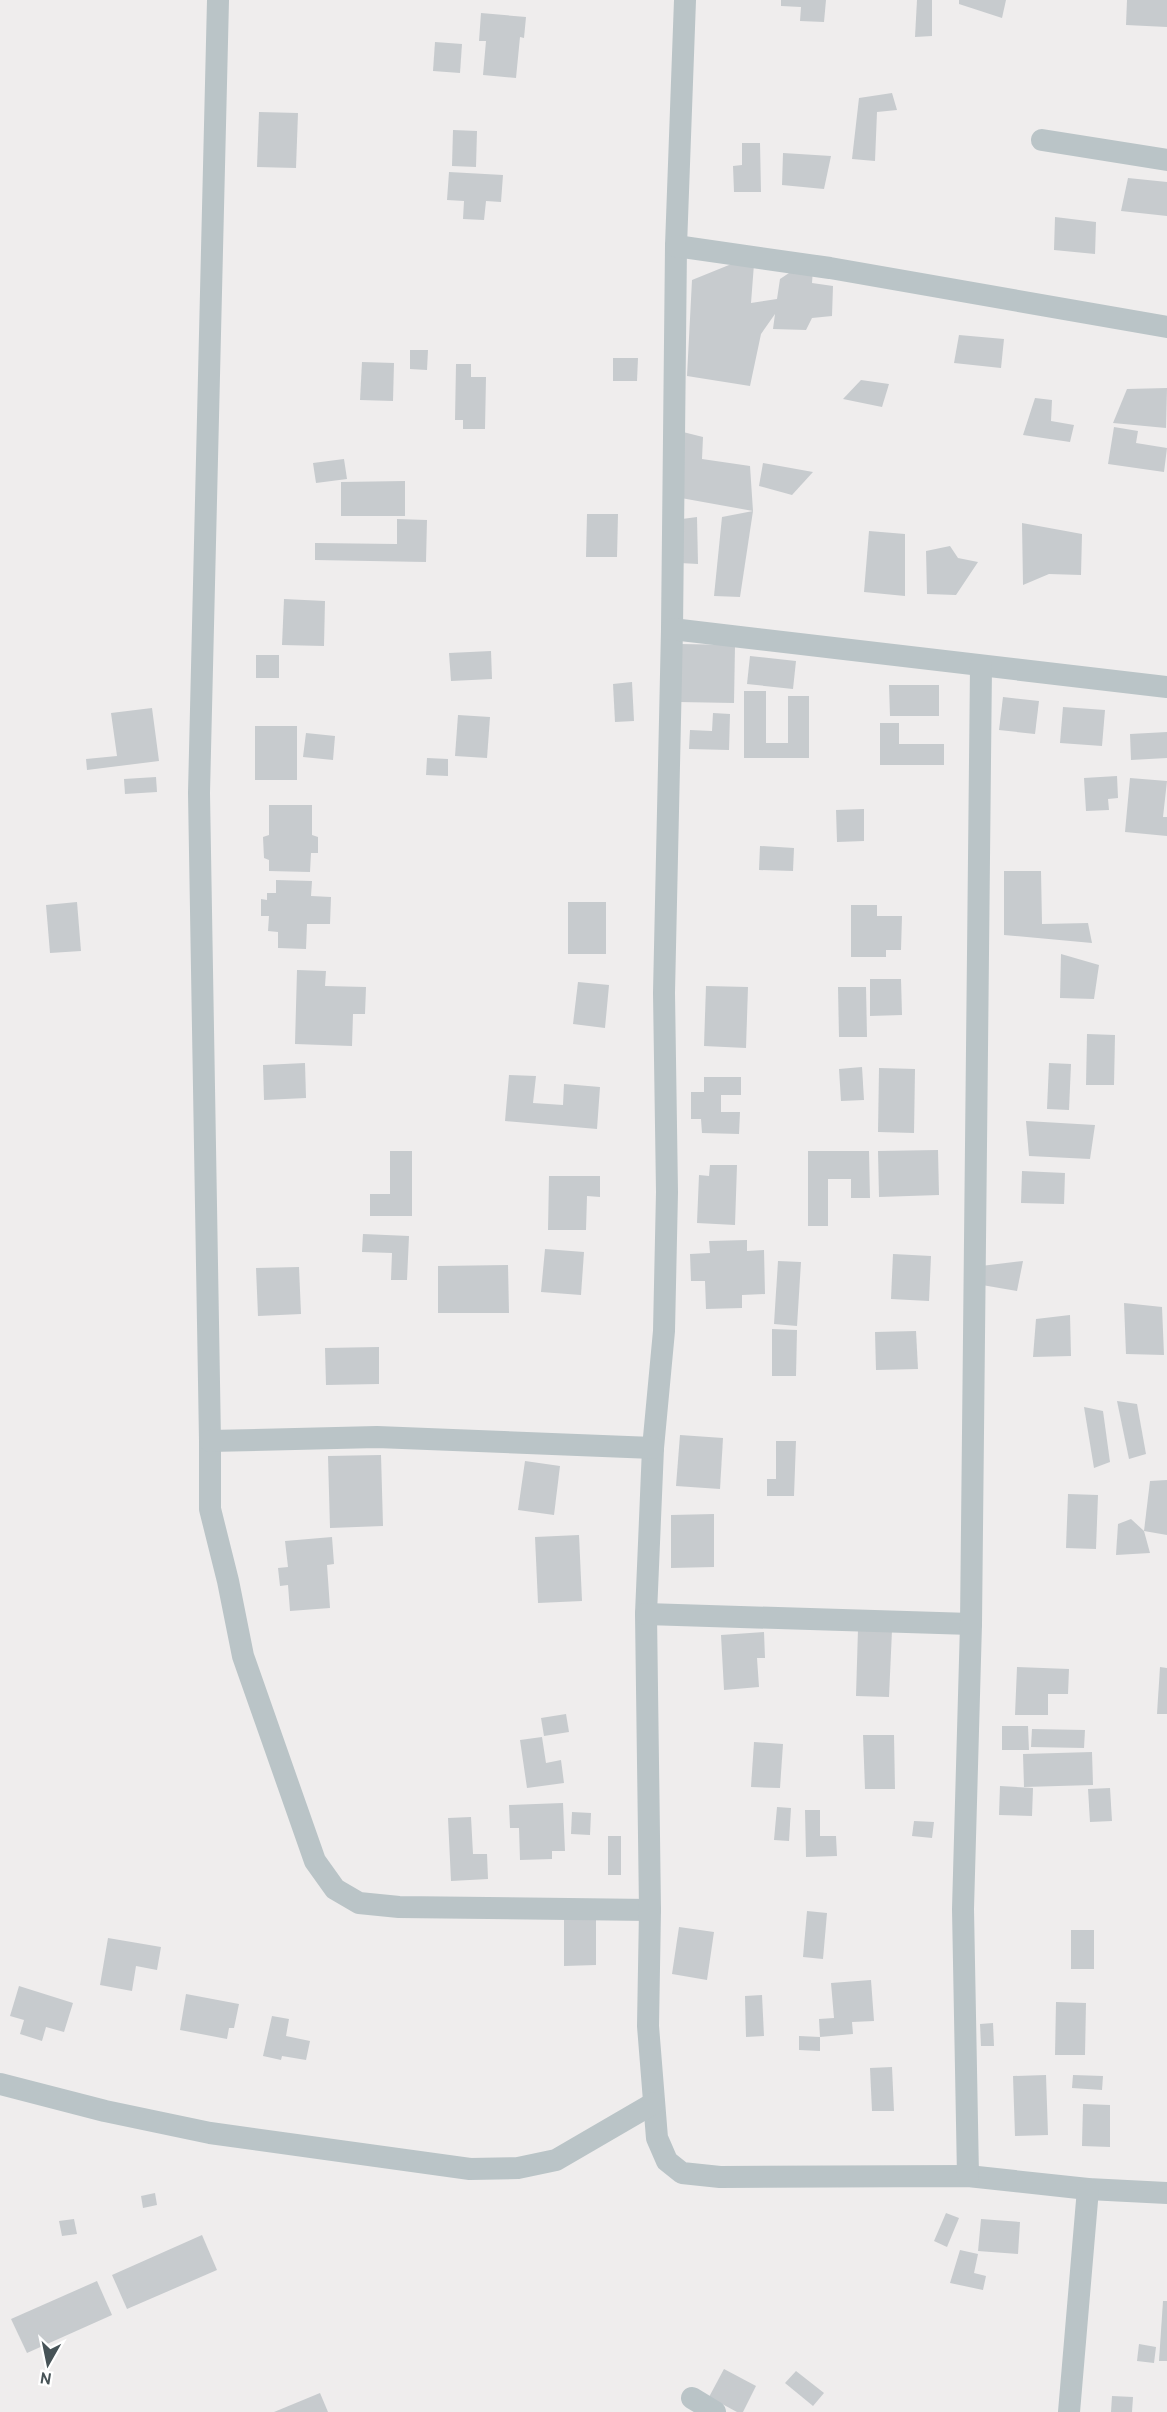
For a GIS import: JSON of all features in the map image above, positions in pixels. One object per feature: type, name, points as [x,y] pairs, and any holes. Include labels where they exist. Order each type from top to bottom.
[{"type":"street","points":[[218,0],[200,793],[210,1509],[243,1656],[315,1861],[335,1889],[359,1903],[399,1907],[650,1910]]},
{"type":"street","points":[[685,0],[676,246],[672,630],[664,993],[667,1192],[664,1330],[653,1448],[646,1614],[650,1910],[648,2026],[657,2138],[667,2162],[682,2173],[720,2177],[968,2176],[1088,2189],[1167,2193]]},
{"type":"street","points":[[1042,140],[1167,160]]},
{"type":"street","points":[[676,246],[830,268],[1167,327]]},
{"type":"street","points":[[672,630],[1167,687]]},
{"type":"street","points":[[968,2176],[963,1909],[971,1624],[981,666]]},
{"type":"street","points":[[210,1441],[377,1437],[653,1448]]},
{"type":"street","points":[[646,1614],[971,1624]]},
{"type":"street","points":[[0,2084],[105,2111],[210,2133],[470,2169],[518,2168],[556,2160],[654,2103]]},
{"type":"street","points":[[1069,2412],[1088,2189]]},
{"type":"street","points":[[692,2398],[715,2412]]},
{"type":"building","points":[[781,0],[826,0],[824,22],[800,21],[801,7],[781,6]]},
{"type":"building","points":[[917,0],[932,0],[932,36],[915,37]]},
{"type":"building","points":[[959,0],[1006,0],[1002,18],[959,4]]},
{"type":"building","points":[[1127,0],[1167,0],[1167,27],[1126,25]]},
{"type":"building","points":[[481,13],[526,17],[524,38],[520,37],[516,78],[483,75],[486,41],[479,41]]},
{"type":"building","points":[[435,42],[462,44],[460,73],[433,71]]},
{"type":"building","points":[[892,93],[897,110],[877,112],[875,161],[852,159],[859,98]]},
{"type":"building","points":[[259,112],[298,113],[296,168],[257,167]]},
{"type":"building","points":[[453,130],[477,131],[476,167],[452,166]]},
{"type":"building","points":[[742,143],[760,143],[761,192],[734,192],[733,166],[742,165]]},
{"type":"building","points":[[783,153],[831,156],[824,189],[782,185]]},
{"type":"building","points":[[449,172],[503,175],[501,202],[486,201],[484,220],[463,219],[464,201],[447,200]]},
{"type":"building","points":[[1128,178],[1167,182],[1167,216],[1121,211]]},
{"type":"building","points":[[1055,217],[1096,222],[1095,254],[1054,250]]},
{"type":"building","points":[[754,264],[751,303],[777,299],[780,279],[795,269],[813,269],[812,283],[833,286],[832,316],[812,318],[806,330],[773,329],[775,314],[761,334],[750,386],[687,376],[692,280],[729,265]]},
{"type":"building","points":[[959,335],[1004,339],[1001,368],[954,363]]},
{"type":"building","points":[[410,350],[428,350],[427,370],[410,369]]},
{"type":"building","points":[[613,358],[638,358],[637,381],[613,381]]},
{"type":"building","points":[[362,362],[394,363],[393,401],[360,400]]},
{"type":"building","points":[[456,364],[471,364],[471,377],[486,377],[485,429],[463,429],[463,420],[455,420]]},
{"type":"building","points":[[861,380],[889,384],[882,407],[843,399]]},
{"type":"building","points":[[1167,388],[1166,428],[1113,423],[1127,389]]},
{"type":"building","points":[[1035,398],[1052,400],[1051,421],[1074,425],[1070,442],[1023,435]]},
{"type":"building","points":[[1114,427],[1138,431],[1136,443],[1167,448],[1164,472],[1108,464]]},
{"type":"building","points":[[683,432],[703,437],[702,459],[750,466],[753,511],[681,498]]},
{"type":"building","points":[[344,459],[347,479],[316,483],[313,463]]},
{"type":"building","points":[[763,463],[813,472],[792,495],[759,486]]},
{"type":"building","points":[[405,481],[405,516],[341,516],[341,482]]},
{"type":"building","points":[[753,511],[740,597],[714,596],[722,517]]},
{"type":"building","points":[[587,514],[618,514],[617,557],[586,557]]},
{"type":"building","points":[[697,517],[698,564],[680,563],[682,519]]},
{"type":"building","points":[[397,519],[427,520],[426,562],[315,560],[315,543],[397,544]]},
{"type":"building","points":[[1022,523],[1082,534],[1081,575],[1049,574],[1023,585]]},
{"type":"building","points":[[869,531],[905,534],[905,596],[864,592]]},
{"type":"building","points":[[950,546],[958,558],[978,562],[956,595],[927,594],[926,551]]},
{"type":"building","points":[[284,599],[325,601],[324,646],[282,645]]},
{"type":"building","points":[[680,644],[735,645],[734,703],[679,702]]},
{"type":"building","points":[[491,651],[492,679],[451,681],[449,653]]},
{"type":"building","points":[[256,655],[279,655],[279,678],[256,678]]},
{"type":"building","points":[[750,656],[796,661],[793,689],[747,684]]},
{"type":"building","points":[[632,682],[634,721],[615,722],[613,684]]},
{"type":"building","points":[[889,685],[939,685],[939,716],[890,716]]},
{"type":"building","points":[[744,691],[766,691],[766,743],[788,743],[788,696],[809,696],[809,758],[744,758]]},
{"type":"building","points":[[1003,697],[1039,701],[1035,734],[999,730]]},
{"type":"building","points":[[1063,707],[1105,710],[1102,746],[1060,743]]},
{"type":"building","points":[[152,708],[159,761],[87,770],[86,759],[117,756],[111,713]]},
{"type":"building","points":[[713,713],[730,714],[729,750],[689,749],[690,730],[712,731]]},
{"type":"building","points":[[458,715],[490,717],[487,758],[455,756]]},
{"type":"building","points":[[880,723],[899,723],[899,744],[944,744],[944,765],[880,765]]},
{"type":"building","points":[[255,726],[297,726],[297,780],[255,780]]},
{"type":"building","points":[[1167,732],[1167,758],[1131,760],[1130,734]]},
{"type":"building","points":[[306,733],[335,736],[333,760],[303,757]]},
{"type":"building","points":[[427,758],[448,759],[448,776],[426,775]]},
{"type":"building","points":[[1117,776],[1118,798],[1108,799],[1109,810],[1086,811],[1084,778]]},
{"type":"building","points":[[156,777],[157,792],[125,794],[124,779]]},
{"type":"building","points":[[1130,778],[1167,781],[1163,817],[1167,817],[1167,836],[1125,832]]},
{"type":"building","points":[[269,805],[312,805],[312,835],[318,837],[318,853],[311,853],[310,872],[269,871],[269,860],[264,858],[263,837],[269,835]]},
{"type":"building","points":[[864,809],[864,841],[837,842],[836,810]]},
{"type":"building","points":[[760,846],[794,848],[793,871],[759,870]]},
{"type":"building","points":[[1004,871],[1041,871],[1042,924],[1088,923],[1092,943],[1004,935]]},
{"type":"building","points":[[276,880],[312,881],[311,896],[331,897],[330,924],[307,924],[306,949],[278,948],[278,932],[268,931],[269,916],[261,916],[261,899],[267,900],[267,893],[276,893]]},
{"type":"building","points":[[77,902],[81,951],[50,953],[46,905]]},
{"type":"building","points":[[568,902],[606,902],[606,954],[568,954]]},
{"type":"building","points":[[851,905],[877,905],[877,916],[902,916],[901,950],[886,950],[886,957],[851,957]]},
{"type":"building","points":[[1061,954],[1099,965],[1094,999],[1060,998]]},
{"type":"building","points":[[297,970],[326,971],[325,986],[366,987],[365,1014],[353,1014],[352,1046],[295,1044]]},
{"type":"building","points":[[870,979],[901,979],[902,1015],[870,1016]]},
{"type":"building","points":[[578,982],[609,985],[605,1028],[573,1024]]},
{"type":"building","points":[[706,986],[748,987],[746,1048],[704,1046]]},
{"type":"building","points":[[838,987],[866,987],[867,1037],[839,1037]]},
{"type":"building","points":[[1087,1034],[1115,1035],[1114,1085],[1086,1085]]},
{"type":"building","points":[[305,1063],[306,1098],[264,1100],[263,1065]]},
{"type":"building","points":[[1049,1063],[1071,1064],[1069,1110],[1047,1109]]},
{"type":"building","points":[[862,1067],[864,1100],[841,1101],[839,1069]]},
{"type":"building","points":[[879,1068],[915,1069],[914,1133],[878,1132]]},
{"type":"building","points":[[509,1075],[536,1076],[533,1103],[563,1105],[564,1084],[600,1087],[597,1129],[505,1121]]},
{"type":"building","points":[[704,1077],[741,1077],[741,1095],[721,1095],[721,1112],[740,1112],[739,1134],[702,1133],[701,1119],[691,1119],[691,1092],[704,1092]]},
{"type":"building","points":[[1026,1121],[1095,1125],[1090,1159],[1029,1156]]},
{"type":"building","points":[[938,1150],[939,1195],[879,1197],[878,1151]]},
{"type":"building","points":[[390,1151],[412,1151],[412,1216],[370,1216],[370,1194],[390,1194]]},
{"type":"building","points":[[808,1151],[869,1151],[870,1198],[851,1198],[851,1179],[828,1179],[828,1226],[808,1226]]},
{"type":"building","points":[[710,1165],[737,1165],[735,1225],[697,1223],[699,1175],[709,1176]]},
{"type":"building","points":[[1022,1171],[1065,1173],[1064,1204],[1021,1203]]},
{"type":"building","points":[[549,1176],[600,1176],[600,1197],[587,1196],[586,1230],[548,1230]]},
{"type":"building","points":[[363,1234],[409,1236],[407,1280],[391,1280],[392,1253],[362,1252]]},
{"type":"building","points":[[747,1240],[747,1251],[764,1250],[765,1294],[742,1295],[742,1308],[706,1309],[705,1281],[691,1281],[690,1254],[710,1253],[709,1241]]},
{"type":"building","points":[[545,1249],[584,1252],[581,1295],[541,1292]]},
{"type":"building","points":[[893,1254],[931,1256],[929,1301],[891,1299]]},
{"type":"building","points":[[778,1261],[801,1262],[797,1326],[774,1324]]},
{"type":"building","points":[[1023,1261],[1017,1291],[982,1285],[981,1266]]},
{"type":"building","points":[[508,1265],[509,1313],[438,1313],[438,1266]]},
{"type":"building","points":[[299,1267],[301,1314],[258,1316],[256,1268]]},
{"type":"building","points":[[1124,1303],[1162,1307],[1164,1355],[1126,1354]]},
{"type":"building","points":[[1070,1315],[1071,1356],[1033,1357],[1036,1319]]},
{"type":"building","points":[[772,1329],[797,1330],[796,1376],[772,1376]]},
{"type":"building","points":[[916,1331],[918,1369],[876,1370],[875,1332]]},
{"type":"building","points":[[379,1347],[379,1384],[326,1385],[325,1348]]},
{"type":"building","points":[[1117,1401],[1137,1404],[1146,1454],[1129,1459]]},
{"type":"building","points":[[1084,1407],[1103,1411],[1110,1462],[1094,1468]]},
{"type":"building","points":[[680,1435],[723,1438],[720,1489],[676,1486]]},
{"type":"building","points":[[776,1441],[796,1441],[794,1496],[767,1496],[767,1479],[776,1479]]},
{"type":"building","points":[[381,1455],[383,1526],[330,1528],[328,1456]]},
{"type":"building","points":[[525,1461],[560,1466],[554,1515],[518,1510]]},
{"type":"building","points":[[1167,1480],[1167,1535],[1144,1531],[1150,1481]]},
{"type":"building","points":[[1068,1494],[1098,1495],[1096,1549],[1066,1548]]},
{"type":"building","points":[[714,1514],[714,1567],[671,1568],[671,1515]]},
{"type":"building","points":[[1131,1519],[1144,1531],[1150,1553],[1116,1555],[1118,1524]]},
{"type":"building","points":[[579,1535],[582,1601],[538,1603],[535,1537]]},
{"type":"building","points":[[332,1537],[334,1564],[327,1565],[330,1608],[290,1611],[288,1585],[280,1586],[278,1568],[288,1567],[285,1541]]},
{"type":"building","points":[[858,1629],[892,1630],[889,1697],[856,1696]]},
{"type":"building","points":[[764,1632],[765,1658],[757,1658],[759,1687],[724,1690],[721,1635]]},
{"type":"building","points":[[1017,1667],[1069,1669],[1068,1694],[1048,1694],[1048,1715],[1015,1715]]},
{"type":"building","points":[[1160,1667],[1167,1668],[1167,1714],[1157,1714]]},
{"type":"building","points":[[566,1714],[569,1732],[544,1736],[541,1718]]},
{"type":"building","points":[[1002,1726],[1028,1726],[1029,1750],[1002,1750]]},
{"type":"building","points":[[1032,1729],[1085,1730],[1084,1748],[1031,1747]]},
{"type":"building","points":[[863,1735],[894,1735],[895,1789],[865,1789]]},
{"type":"building","points":[[542,1737],[546,1763],[561,1760],[564,1783],[527,1788],[520,1740]]},
{"type":"building","points":[[754,1742],[783,1744],[780,1788],[751,1787]]},
{"type":"building","points":[[1092,1752],[1093,1785],[1024,1787],[1023,1754]]},
{"type":"building","points":[[1000,1786],[1033,1788],[1032,1816],[999,1815]]},
{"type":"building","points":[[1110,1788],[1112,1821],[1090,1822],[1088,1789]]},
{"type":"building","points":[[563,1803],[565,1851],[552,1851],[552,1859],[520,1860],[519,1828],[510,1828],[509,1805]]},
{"type":"building","points":[[777,1807],[791,1808],[789,1841],[774,1840]]},
{"type":"building","points":[[805,1810],[820,1810],[820,1836],[836,1836],[837,1856],[806,1857]]},
{"type":"building","points":[[572,1812],[591,1813],[590,1835],[571,1834]]},
{"type":"building","points":[[471,1817],[473,1854],[487,1854],[488,1879],[451,1881],[448,1818]]},
{"type":"building","points":[[914,1821],[934,1822],[932,1838],[912,1836]]},
{"type":"building","points":[[608,1836],[621,1836],[621,1875],[608,1875]]},
{"type":"building","points":[[564,1907],[596,1907],[596,1965],[564,1966]]},
{"type":"building","points":[[807,1911],[827,1913],[823,1959],[803,1957]]},
{"type":"building","points":[[679,1927],[714,1932],[707,1980],[672,1974]]},
{"type":"building","points":[[1071,1930],[1094,1930],[1094,1969],[1071,1969]]},
{"type":"building","points":[[108,1938],[161,1947],[157,1970],[136,1966],[132,1991],[100,1985]]},
{"type":"building","points":[[871,1980],[874,2021],[852,2022],[853,2034],[820,2037],[819,2019],[834,2018],[831,1983]]},
{"type":"building","points":[[19,1986],[73,2003],[64,2032],[46,2027],[42,2041],[20,2034],[24,2020],[10,2016]]},
{"type":"building","points":[[186,1994],[239,2004],[234,2028],[229,2028],[227,2039],[180,2030]]},
{"type":"building","points":[[762,1995],[764,2036],[746,2037],[745,1996]]},
{"type":"building","points":[[1056,2002],[1086,2003],[1085,2055],[1055,2055]]},
{"type":"building","points":[[272,2016],[289,2019],[286,2036],[310,2041],[306,2060],[282,2056],[281,2060],[263,2056]]},
{"type":"building","points":[[993,2023],[994,2046],[981,2046],[980,2024]]},
{"type":"building","points":[[799,2036],[820,2037],[820,2051],[799,2050]]},
{"type":"building","points":[[892,2067],[894,2111],[872,2111],[870,2068]]},
{"type":"building","points":[[1046,2075],[1048,2135],[1015,2136],[1013,2076]]},
{"type":"building","points":[[1073,2075],[1103,2076],[1102,2090],[1072,2088]]},
{"type":"building","points":[[1083,2104],[1110,2105],[1110,2147],[1082,2146]]},
{"type":"building","points":[[155,2193],[157,2205],[143,2208],[141,2196]]},
{"type":"building","points":[[946,2213],[959,2218],[947,2247],[934,2241]]},
{"type":"building","points":[[74,2219],[77,2234],[62,2236],[59,2221]]},
{"type":"building","points":[[981,2219],[1020,2222],[1018,2254],[978,2251]]},
{"type":"building","points":[[202,2235],[217,2270],[127,2309],[112,2275]]},
{"type":"building","points":[[960,2250],[978,2254],[974,2273],[986,2276],[983,2290],[950,2283]]},
{"type":"building","points":[[97,2281],[112,2315],[27,2353],[11,2319]]},
{"type":"building","points":[[1163,2301],[1167,2301],[1167,2361],[1159,2361]]},
{"type":"building","points":[[1139,2344],[1156,2347],[1154,2363],[1137,2361]]},
{"type":"building","points":[[724,2369],[756,2386],[743,2412],[737,2412],[709,2397]]},
{"type":"building","points":[[796,2371],[824,2393],[813,2406],[785,2383]]},
{"type":"building","points":[[320,2393],[328,2412],[274,2412]]},
{"type":"building","points":[[1112,2396],[1133,2397],[1132,2412],[1111,2412]]}]
